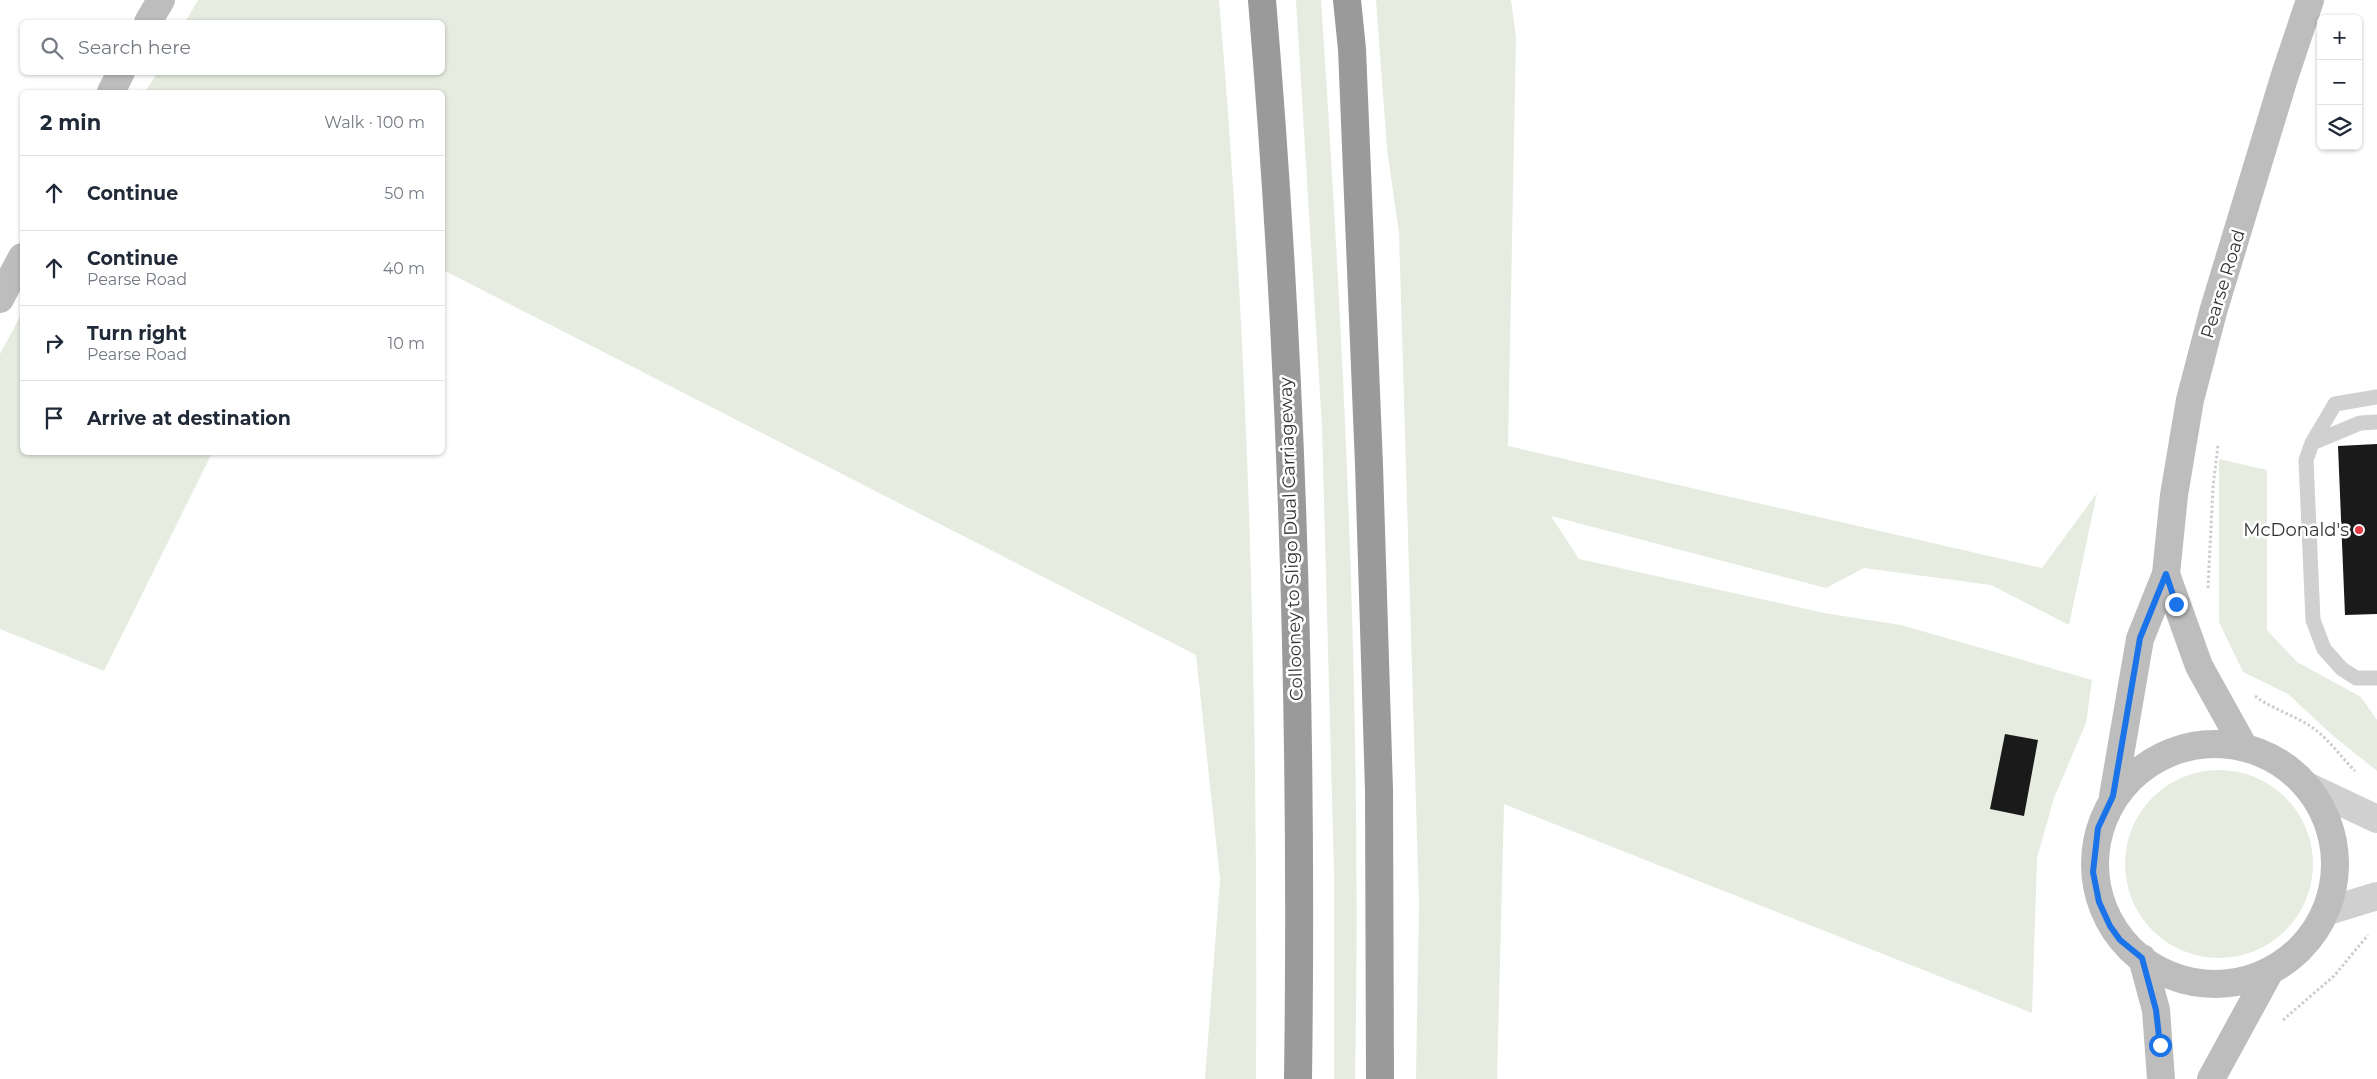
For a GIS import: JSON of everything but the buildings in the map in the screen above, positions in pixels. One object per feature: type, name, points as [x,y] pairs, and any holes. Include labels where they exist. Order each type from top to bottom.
[{"type":"highway","name":"Collooney to Sligo Dual Carriageway","points":[[1262,0],[1272,116],[1292,517],[1298,697],[1300,960],[1298,1079]]},
{"type":"highway","points":[[1347,0],[1352,59],[1370,475],[1379,790],[1380,1079]]},
{"type":"main road","points":[[149,20],[161,0]]},
{"type":"main road","name":"Pearse Road","points":[[2113,796],[2140,638],[2166,574],[2174,495],[2190,400],[2214,312],[2284,78],[2310,0]]},
{"type":"main road","points":[[112,90],[120,75]]},
{"type":"main road","points":[[0,299],[20,261]]},
{"type":"main road","name":"Pearse Road","points":[[2166,574],[2199,666],[2244,747]]},
{"type":"main road","points":[[2217,744],[2244,747],[2280,761],[2310,787],[2331,825],[2338,868],[2328,911],[2304,946],[2270,971],[2243,980],[2214,983],[2185,978],[2142,958],[2120,940],[2110,926],[2099,902],[2093,872],[2098,828],[2113,796],[2130,779],[2164,757],[2181,751],[2217,744]]},
{"type":"main road","points":[[2142,958],[2156,1010],[2161,1079]]},
{"type":"main road","points":[[2211,1079],[2270,971]]},
{"type":"street","points":[[2310,787],[2377,819]]},
{"type":"street","points":[[2328,911],[2377,896]]},
{"type":"lane","points":[[2377,398],[2335,404],[2312,443],[2306,460],[2313,620],[2324,649],[2342,669],[2356,678],[2377,678]]},
{"type":"lane","points":[[2312,443],[2360,423],[2377,422]]},
{"type":"path","points":[[2208,597],[2213,487],[2219,436]]},
{"type":"path","points":[[2253,695],[2268,706],[2307,724],[2322,735],[2360,775]]},
{"type":"path","points":[[2281,1022],[2334,976],[2372,930]]},
{"type":"shaded area","points":[[198,0],[1219,0],[1238,269],[1250,539],[1255,809],[1256,1079],[1205,1079],[1220,879],[1196,655],[445,271],[445,90],[146,90],[156,75],[445,75],[445,20],[186,20]]},
{"type":"shaded area","points":[[1296,0],[1321,0],[1330,135],[1344,404],[1354,674],[1357,944],[1355,1079],[1334,1079],[1334,873],[1322,427]]},
{"type":"shaded area","points":[[1376,0],[1511,0],[1516,37],[1508,446],[2042,568],[2097,493],[2069,625],[1991,585],[1864,568],[1826,588],[1551,516],[1579,559],[1824,613],[1901,625],[2092,680],[2086,723],[2054,798],[2037,858],[2032,1013],[1504,804],[1497,1079],[1416,1079],[1419,904],[1399,233],[1387,149]]},
{"type":"shaded area","points":[[20,317],[20,455],[211,455],[104,671],[0,629],[0,354]]},
{"type":"shaded area","points":[[2219,459],[2267,470],[2267,630],[2297,662],[2361,697],[2377,720],[2377,771],[2331,734],[2288,694],[2243,672],[2219,622]]},
{"type":"shaded area","points":[[2210,770],[2228,770],[2255,777],[2286,797],[2306,828],[2313,855],[2313,873],[2306,900],[2286,931],[2255,951],[2228,958],[2210,958],[2192,954],[2175,947],[2159,937],[2146,924],[2136,908],[2129,891],[2125,873],[2125,855],[2129,837],[2136,820],[2146,804],[2159,791],[2175,781],[2192,774]]},
{"type":"place","name":"McDonald's","points":[[2359,530]]},
{"type":"route","points":[[2160,1045],[2156,1010],[2142,958],[2120,940],[2110,926],[2099,902],[2093,872],[2098,828],[2113,796],[2140,638],[2166,574],[2176,604]]}]
